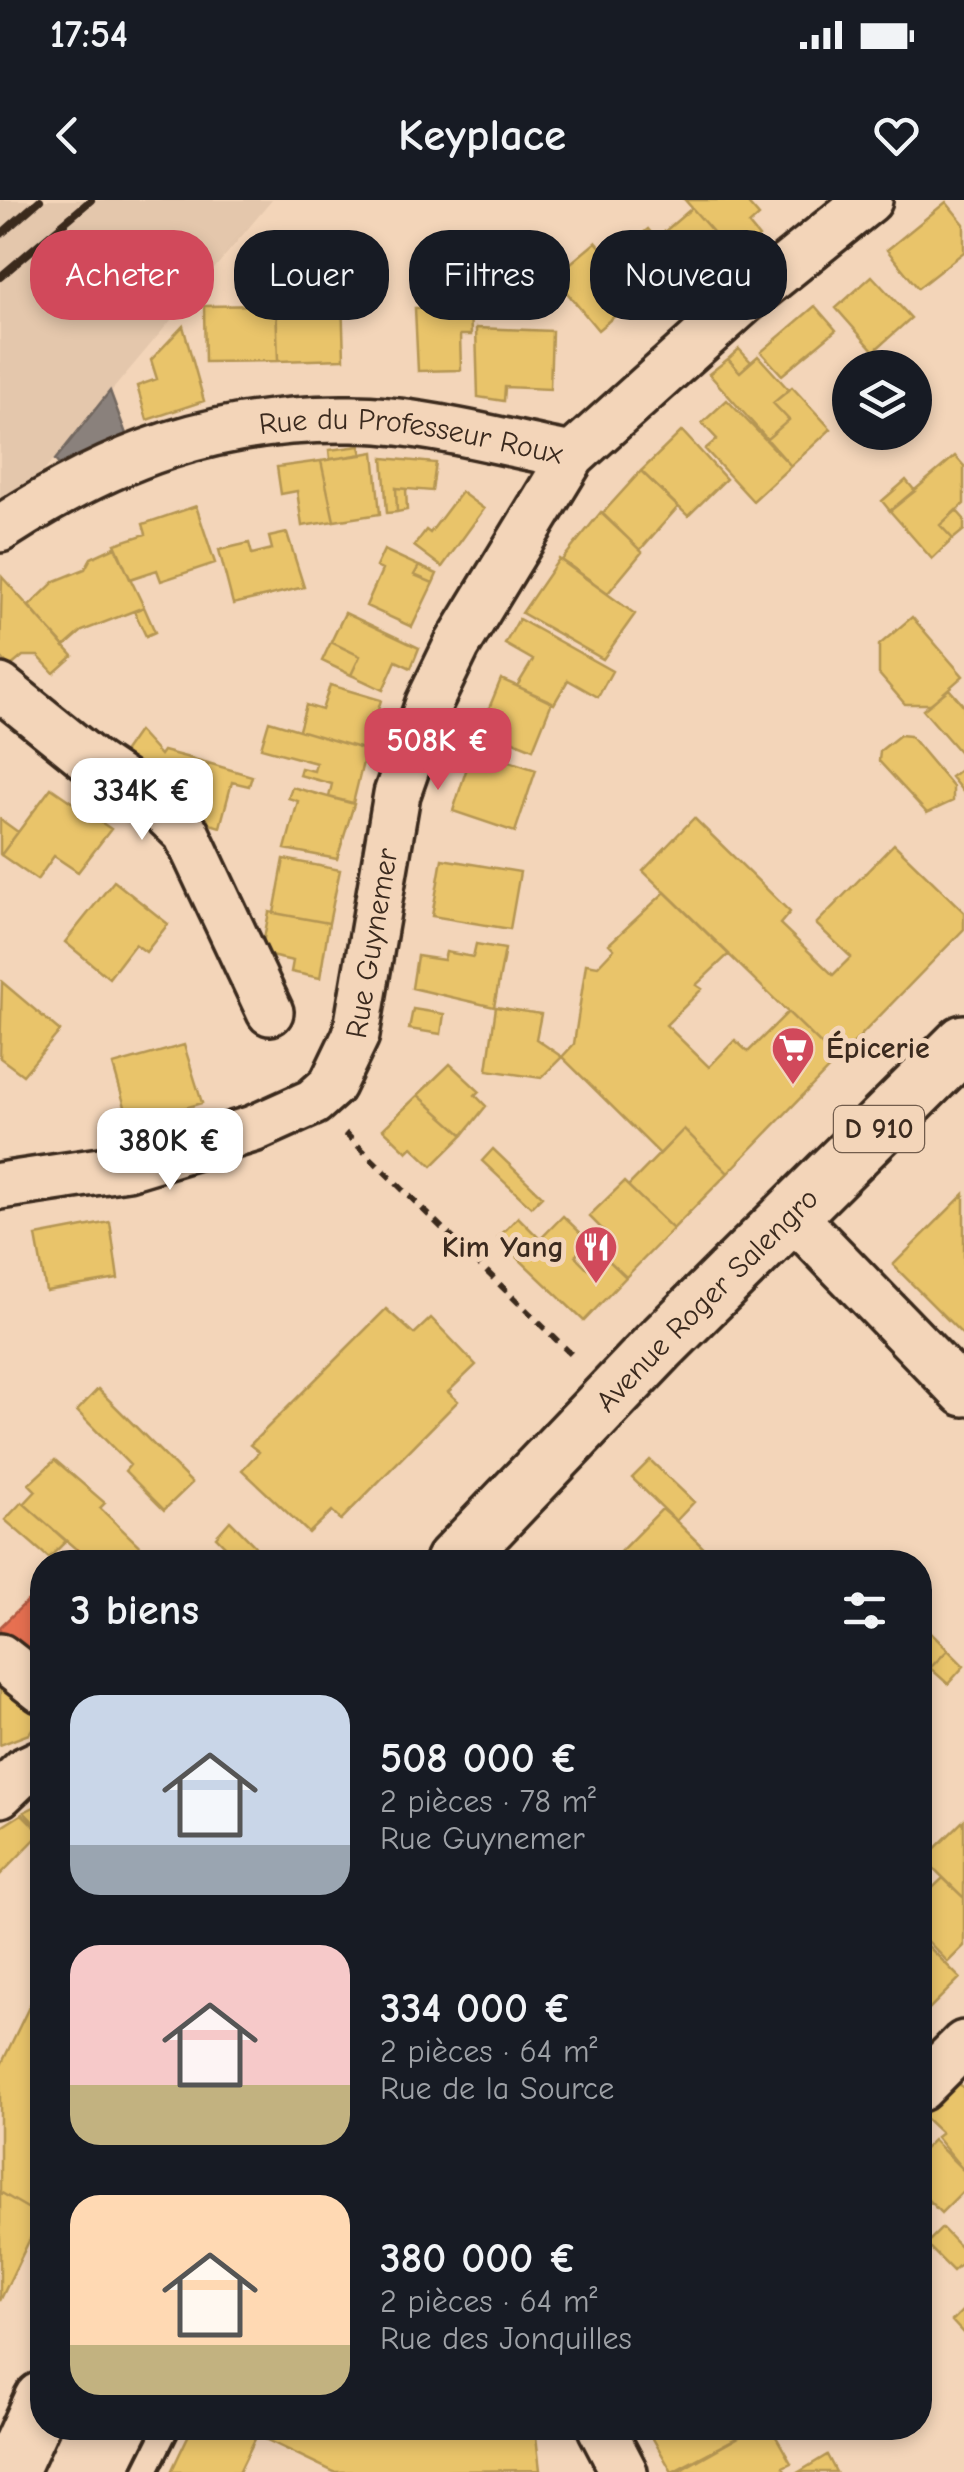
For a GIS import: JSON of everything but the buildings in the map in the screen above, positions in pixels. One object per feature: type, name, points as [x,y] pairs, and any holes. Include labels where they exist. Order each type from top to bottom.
[{"type":"main road","name":"Avenue Roger Salengro","points":[[463,1550],[612,1394],[964,1043]]},
{"type":"main road","points":[[9,2472],[30,2426]]},
{"type":"street","name":"Rue du Professeur Roux","points":[[0,529],[69,484],[144,451],[262,422],[356,418],[572,456],[744,302],[870,200]]},
{"type":"street","name":"Rue Guynemer","points":[[313,1102],[332,1086],[356,1035],[397,794],[429,703],[457,645],[572,456]]},
{"type":"street","points":[[0,687],[94,763],[158,806],[186,833],[270,1012]]},
{"type":"street","points":[[0,1186],[127,1167],[253,1129],[313,1102]]},
{"type":"street","points":[[794,1216],[964,1394]]},
{"type":"street","points":[[0,1658],[30,1681]]},
{"type":"street","points":[[932,2076],[964,2044]]},
{"type":"street","points":[[607,2440],[624,2472]]},
{"type":"lane","points":[[145,2472],[161,2440]]},
{"type":"path","points":[[313,1102],[612,1394]]},
{"type":"shaded area","points":[[0,200],[272,200],[247,230],[234,230],[234,245],[214,269],[214,230],[30,230],[30,320],[171,320],[40,476],[0,503]]},
{"type":"railway","points":[[0,235],[40,200]]},
{"type":"railway","points":[[0,277],[91,200]]},
{"type":"place","name":"Épicerie","points":[[793,1086]]},
{"type":"place","name":"Kim Yang","points":[[596,1285]]}]
